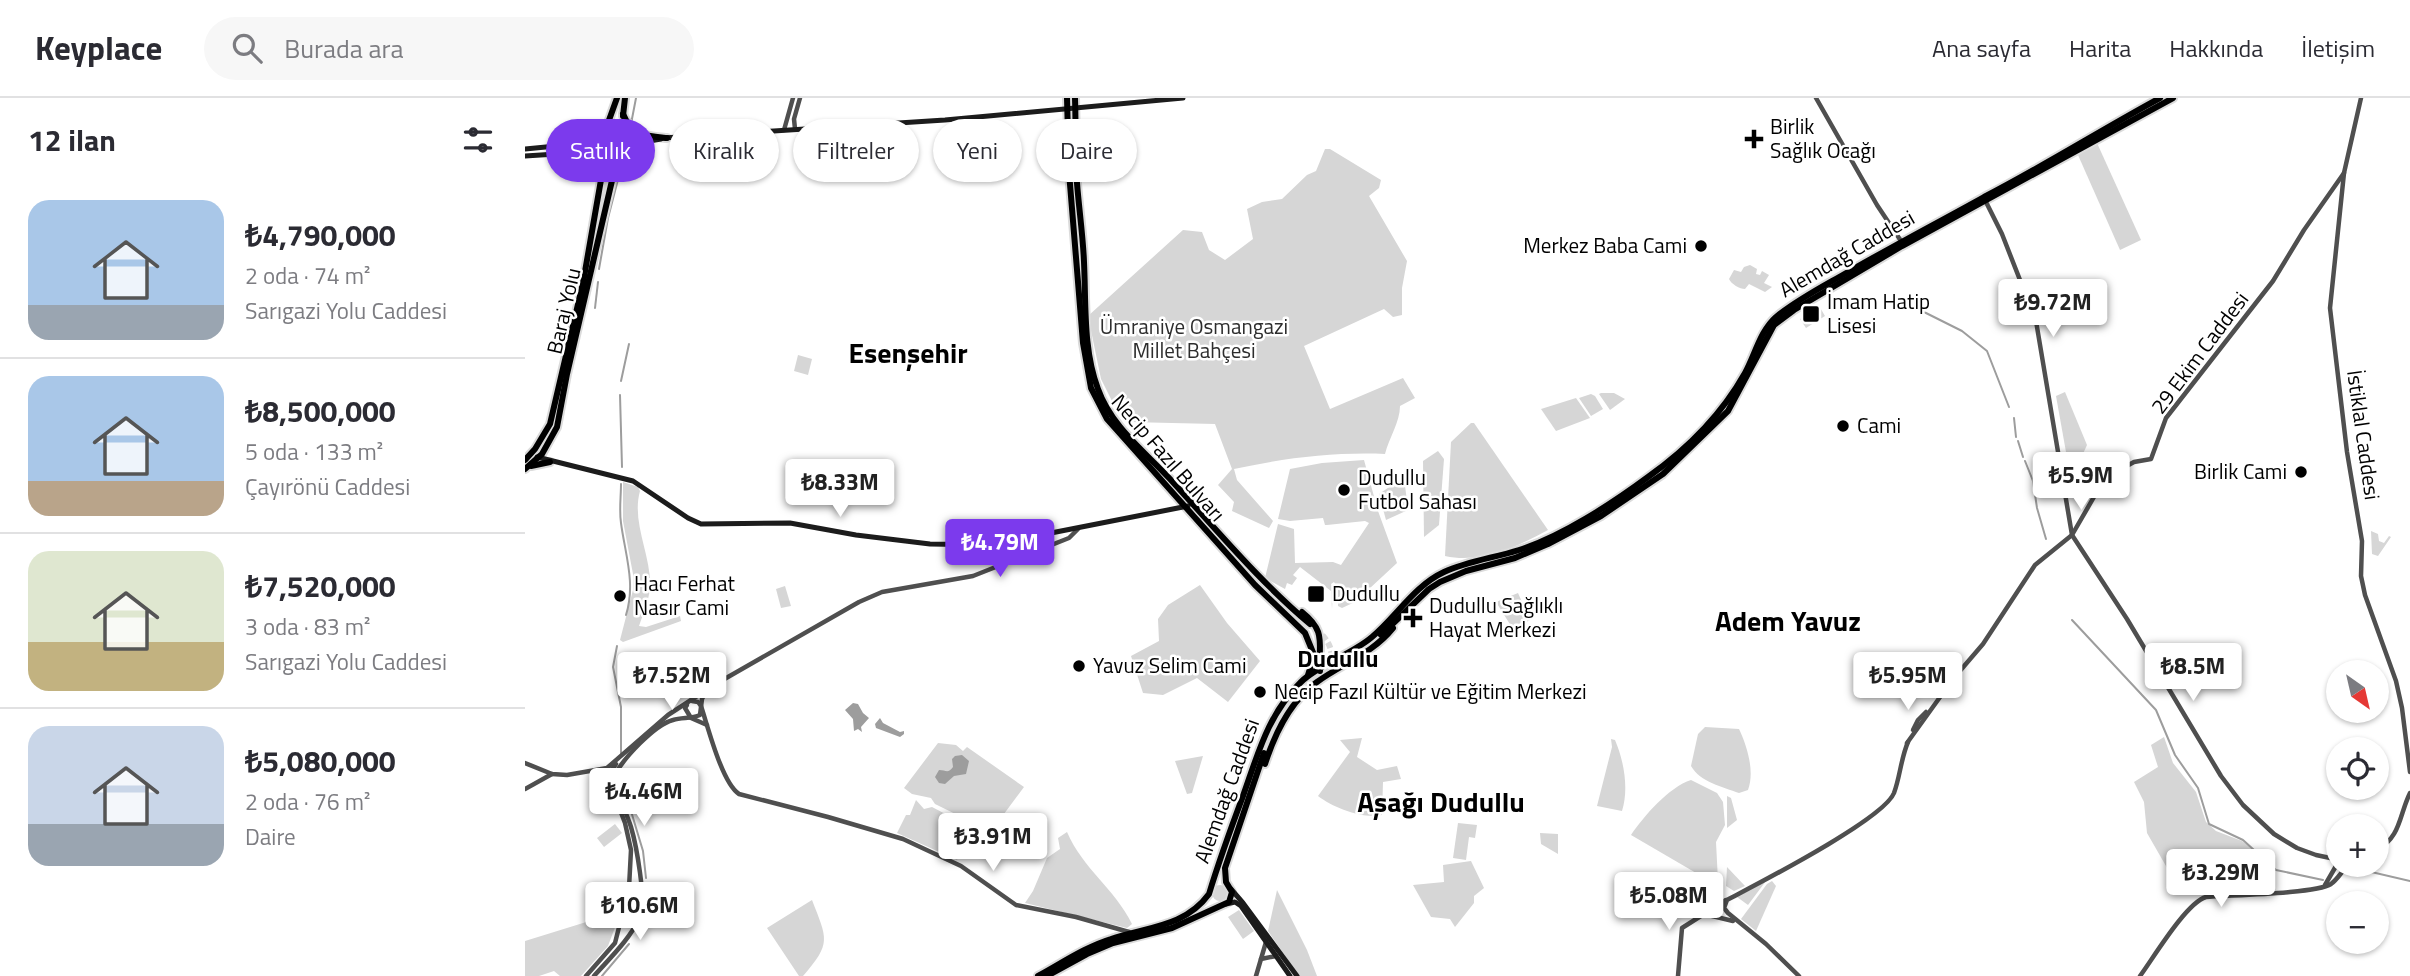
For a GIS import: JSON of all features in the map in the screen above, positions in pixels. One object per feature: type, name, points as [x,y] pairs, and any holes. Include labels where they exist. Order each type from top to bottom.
[{"type":"main road","points":[[609,119],[617,98]]},
{"type":"main road","points":[[624,119],[625,98]]},
{"type":"main road","name":"Necip Fazıl Bulvarı","points":[[1067,98],[1069,172],[1083,343],[1091,388],[1108,419],[1259,579],[1312,624]]},
{"type":"main road","name":"Necip Fazıl Bulvarı","points":[[1075,98],[1077,178],[1087,327],[1095,382],[1102,399],[1123,429],[1255,585],[1305,633]]},
{"type":"main road","points":[[919,120],[1075,111],[1183,98]]},
{"type":"main road","name":"Alemdağ Caddesi","points":[[1985,199],[2160,98]]},
{"type":"main road","name":"Alemdağ Caddesi","points":[[1230,850],[1240,834],[1269,752],[1288,713],[1308,690],[1374,647],[1429,589],[1466,571],[1530,553],[1576,530],[1638,492],[1728,411],[1774,325],[1816,294],[1902,243],[2173,98]]},
{"type":"main road","points":[[623,114],[636,132],[667,138]]},
{"type":"main road","points":[[655,138],[793,129]]},
{"type":"main road","points":[[655,140],[667,138]]},
{"type":"main road","points":[[525,149],[546,147]]},
{"type":"main road","points":[[525,156],[546,154]]},
{"type":"main road","name":"Baraj Yolu","points":[[585,283],[601,182]]},
{"type":"main road","name":"Baraj Yolu","points":[[526,459],[541,441],[550,424],[611,182]]},
{"type":"main road","name":"Baraj Yolu","points":[[525,468],[549,445],[557,427],[564,371]]},
{"type":"main road","points":[[526,459],[537,457],[625,478],[638,483],[701,524],[790,523],[856,535],[950,545],[990,545],[1189,505]]},
{"type":"main road","points":[[525,468],[550,461]]},
{"type":"main road","name":"Alemdağ Caddesi","points":[[1224,905],[1211,901],[1210,891],[1263,737],[1277,709],[1307,676],[1360,647],[1424,585],[1441,573],[1520,550],[1544,540],[1661,472]]},
{"type":"main road","name":"Alemdağ Caddesi","points":[[1358,654],[1410,608]]},
{"type":"main road","points":[[1300,683],[1308,690],[1319,677],[1320,635],[1312,624]]},
{"type":"main road","points":[[1305,633],[1315,634],[1317,629],[1312,624]]},
{"type":"main road","points":[[1305,633],[1314,655],[1307,676]]},
{"type":"main road","points":[[1277,709],[1282,715],[1288,713]]},
{"type":"main road","name":"Alemdağ Caddesi","points":[[1038,976],[1100,948],[1167,930],[1224,905],[1232,896],[1224,875],[1230,850],[1264,753]]},
{"type":"main road","name":"Alemdağ Caddesi","points":[[1047,976],[1085,949],[1181,919],[1199,906],[1220,883],[1229,887]]},
{"type":"main road","points":[[1229,887],[1297,976]]},
{"type":"main road","points":[[1224,905],[1235,902],[1241,906],[1290,976]]},
{"type":"street","points":[[784,130],[793,98]]},
{"type":"street","points":[[794,119],[800,98]]},
{"type":"street","points":[[1816,98],[1877,205],[1902,243]]},
{"type":"street","name":"İstiklal Caddesi","points":[[2361,98],[2344,173],[2330,308],[2347,452],[2362,541],[2361,576],[2365,595],[2396,681],[2410,772]]},
{"type":"street","name":"29 Ekim Caddesi","points":[[2072,535],[2102,483],[2134,462],[2151,459],[2166,418],[2273,281],[2304,230],[2344,173]]},
{"type":"street","points":[[1985,199],[2002,234],[2036,321],[2072,535],[2127,619],[2221,776],[2243,805],[2285,841],[2326,857]]},
{"type":"street","points":[[586,976],[612,947],[629,888],[631,850],[610,774],[652,727],[708,689],[859,602],[879,593],[973,576],[1069,538],[1078,529]]},
{"type":"street","points":[[1678,976],[1682,928],[1727,900],[1787,869],[1880,810],[1893,795],[1901,759],[1918,720],[1937,702],[1983,644],[2035,565],[2072,535]]},
{"type":"street","points":[[594,771],[610,774],[663,725],[671,720],[700,715],[702,699],[708,689]]},
{"type":"street","points":[[689,701],[698,702],[701,706],[723,769],[733,790],[739,794],[903,839],[961,866],[1016,905],[1076,917],[1133,933]]},
{"type":"street","points":[[689,701],[685,708],[691,718],[707,725]]},
{"type":"street","points":[[525,764],[552,774],[567,775],[607,768],[622,758]]},
{"type":"street","points":[[594,976],[617,951],[643,910],[631,826],[614,782],[618,768]]},
{"type":"street","points":[[525,789],[552,774]]},
{"type":"street","points":[[2389,842],[2410,793]]},
{"type":"street","points":[[2325,886],[2330,877]]},
{"type":"street","points":[[2140,976],[2193,904],[2202,898],[2280,893],[2325,886],[2331,884],[2336,877]]},
{"type":"street","points":[[629,888],[638,884],[640,887]]},
{"type":"street","points":[[1727,900],[1724,908],[1798,976]]},
{"type":"street","points":[[621,914],[626,921],[633,922],[640,918]]},
{"type":"street","points":[[1704,914],[1738,922]]},
{"type":"street","points":[[1256,976],[1266,942]]},
{"type":"street","points":[[1261,959],[1276,956]]},
{"type":"green space","points":[[2097,143],[2141,240],[2120,250],[2078,155]]},
{"type":"green space","name":"Ümraniye Osmangazi Millet Bahçesi","points":[[1325,149],[1330,149],[1381,180],[1379,188],[1369,196],[1407,261],[1402,288],[1402,315],[1393,317],[1384,309],[1304,346],[1330,409],[1403,378],[1415,398],[1400,406],[1385,454],[1309,457],[1234,469],[1237,480],[1273,521],[1269,528],[1232,511],[1234,502],[1218,485],[1232,469],[1215,424],[1130,422],[1112,401],[1101,379],[1088,316],[1183,230],[1202,232],[1209,250],[1225,260],[1253,239],[1247,209],[1262,202],[1282,199],[1307,175],[1316,171]]},
{"type":"green space","points":[[603,182],[609,182],[596,235]]},
{"type":"green space","points":[[1750,265],[1757,269],[1756,274],[1760,275],[1762,271],[1769,275],[1764,283],[1772,287],[1765,292],[1749,284],[1745,289],[1741,288],[1730,281],[1734,270],[1741,272],[1744,267]]},
{"type":"green space","points":[[1818,304],[1825,316],[1806,328],[1800,319],[1815,310]]},
{"type":"green space","points":[[798,355],[812,359],[808,375],[794,371]]},
{"type":"green space","points":[[2065,392],[2087,445],[2071,480],[2056,396]]},
{"type":"green space","points":[[1614,393],[1625,399],[1610,410],[1599,394]]},
{"type":"green space","points":[[1591,394],[1603,409],[1591,416],[1579,398]]},
{"type":"green space","points":[[1576,398],[1590,418],[1556,431],[1541,409]]},
{"type":"green space","points":[[1474,423],[1548,530],[1511,548],[1485,556],[1458,558],[1445,556],[1451,442]]},
{"type":"green space","points":[[1438,451],[1444,459],[1439,525],[1424,537],[1423,461]]},
{"type":"green space","points":[[1364,460],[1378,511],[1397,563],[1355,602],[1342,608],[1338,606],[1338,588],[1334,582],[1331,584],[1332,609],[1331,591],[1300,567],[1293,575],[1297,578],[1292,585],[1287,583],[1285,589],[1265,578],[1278,524],[1294,529],[1295,563],[1333,562],[1341,565],[1369,523],[1365,521],[1325,525],[1323,518],[1290,521],[1278,519],[1290,469]]},
{"type":"green space","points":[[1404,477],[1408,510],[1386,520],[1379,494]]},
{"type":"green space","points":[[623,482],[638,487],[640,491],[638,515],[650,576],[650,588],[639,626],[646,627],[680,616],[681,621],[623,642],[620,640],[633,590],[633,574],[623,521]]},
{"type":"green space","points":[[2371,531],[2378,534],[2379,541],[2384,543],[2391,537],[2378,556],[2372,554]]},
{"type":"green space","points":[[1200,585],[1227,623],[1260,661],[1228,702],[1197,678],[1163,695],[1143,693],[1131,656],[1159,641],[1158,619],[1168,605]]},
{"type":"green space","points":[[785,586],[791,606],[781,608],[776,589]]},
{"type":"green space","points":[[1518,593],[1530,620],[1513,629],[1496,602]]},
{"type":"green space","points":[[1705,727],[1739,729],[1750,767],[1748,790],[1739,793],[1712,783],[1695,772],[1691,766],[1698,734]]},
{"type":"green space","points":[[2164,737],[2173,763],[2196,792],[2206,822],[2216,831],[2242,841],[2257,852],[2243,860],[2253,893],[2243,893],[2215,853],[2170,873],[2147,833],[2144,802],[2134,782],[2158,767],[2151,745]]},
{"type":"green space","points":[[1362,738],[1357,757],[1377,770],[1397,766],[1401,779],[1383,782],[1382,815],[1349,812],[1318,796],[1350,752],[1340,740]]},
{"type":"green space","points":[[1611,739],[1615,740],[1625,775],[1622,811],[1597,806],[1612,747]]},
{"type":"green space","points":[[938,743],[956,745],[963,751],[967,747],[1024,787],[995,826],[984,828],[935,804],[931,798],[912,794],[904,788]]},
{"type":"green space","points":[[1203,756],[1192,793],[1187,794],[1175,761]]},
{"type":"green space","points":[[1691,780],[1717,793],[1723,802],[1725,825],[1716,842],[1718,881],[1715,884],[1631,835],[1666,795]]},
{"type":"green space","points":[[1727,796],[1731,798],[1737,820],[1727,828]]},
{"type":"green space","points":[[916,800],[924,809],[932,807],[957,820],[944,849],[953,833],[968,840],[957,860],[897,833],[906,815],[910,815]]},
{"type":"green space","points":[[1458,823],[1477,825],[1475,838],[1469,837],[1466,860],[1453,858]]},
{"type":"green space","points":[[615,824],[622,833],[604,847],[597,838]]},
{"type":"green space","points":[[1067,832],[1082,857],[1125,912],[1132,924],[1127,928],[1025,903],[1047,858],[1060,849],[1058,838]]},
{"type":"green space","points":[[1540,833],[1558,834],[1558,854],[1541,844]]},
{"type":"green space","points":[[1471,861],[1484,888],[1474,896],[1474,903],[1455,927],[1450,919],[1431,917],[1413,885],[1444,882],[1443,865]]},
{"type":"green space","points":[[1727,867],[1745,886],[1734,891],[1726,886]]},
{"type":"green space","points":[[1766,881],[1748,905],[1737,897]]},
{"type":"green space","points":[[1772,881],[1776,886],[1756,931],[1741,919]]},
{"type":"green space","points":[[1217,885],[1223,885],[1228,893],[1226,899],[1217,901],[1212,896],[1212,890]]},
{"type":"green space","points":[[633,889],[636,889],[640,904],[634,918],[629,919],[625,916]]},
{"type":"green space","points":[[1277,890],[1317,976],[1299,976],[1268,931]]},
{"type":"green space","points":[[812,900],[823,932],[823,948],[803,976],[799,976],[767,928]]},
{"type":"green space","points":[[1239,910],[1254,931],[1243,939],[1228,917]]},
{"type":"green space","points":[[596,919],[617,922],[608,946],[581,976],[560,976],[554,971],[539,976],[525,976],[525,941]]},
{"type":"shaded area","points":[[853,703],[858,704],[869,718],[861,727],[862,732],[858,729],[854,731],[853,719],[845,710]]},
{"type":"shaded area","points":[[880,718],[883,723],[900,732],[904,731],[904,734],[900,737],[876,728],[875,724]]},
{"type":"shaded area","points":[[962,755],[969,761],[966,774],[954,776],[945,784],[939,783],[935,777],[939,770],[950,770],[953,767],[952,759]]},
{"type":"waterway","points":[[632,119],[636,98]]},
{"type":"waterway","points":[[599,269],[617,182]]},
{"type":"waterway","points":[[595,308],[598,282]]},
{"type":"waterway","points":[[1892,296],[1962,331],[1987,351],[2009,407]]},
{"type":"waterway","points":[[621,381],[629,344]]},
{"type":"waterway","points":[[620,395],[622,467]]},
{"type":"waterway","points":[[2014,418],[2016,437]]},
{"type":"waterway","points":[[2018,441],[2023,457]]},
{"type":"waterway","points":[[2025,461],[2033,481],[2046,539]]},
{"type":"waterway","points":[[621,484],[620,518],[630,580],[626,615]]},
{"type":"waterway","points":[[2072,620],[2156,710],[2175,755],[2198,788],[2209,824],[2243,840],[2276,870],[2323,880]]},
{"type":"waterway","points":[[617,646],[613,667],[621,707],[621,754]]},
{"type":"waterway","points":[[621,778],[643,851],[646,878]]},
{"type":"waterway","points":[[2389,876],[2410,881]]},
{"type":"waterway","points":[[602,976],[629,944]]},
{"type":"tunnel","points":[[1316,629],[1329,645],[1330,665]]},
{"type":"tunnel","points":[[1264,753],[1281,718],[1300,693],[1324,673],[1358,654]]},
{"type":"place","name":"Birlik Sağlık Ocağı","points":[[1754,139]]},
{"type":"place","name":"Merkez Baba Cami","points":[[1701,246]]},
{"type":"place","name":"İmam Hatip Lisesi","points":[[1811,314]]},
{"type":"place","name":"Cami","points":[[1843,426]]},
{"type":"place","name":"Birlik Cami","points":[[2301,472]]},
{"type":"place","name":"Dudullu Futbol Sahası","points":[[1344,490]]},
{"type":"place","name":"Dudullu","points":[[1316,594]]},
{"type":"place","name":"Hacı Ferhat Nasır Cami","points":[[620,596]]},
{"type":"place","name":"Dudullu Sağlıklı Hayat Merkezi","points":[[1413,618]]},
{"type":"place","name":"Yavuz Selim Cami","points":[[1079,666]]},
{"type":"place","name":"Necip Fazıl Kültür ve Eğitim Merkezi","points":[[1260,692]]},
{"type":"district","name":"Esenşehir","points":[[908,353]]},
{"type":"district","name":"Adem Yavuz","points":[[1788,621]]},
{"type":"district","name":"Dudullu","points":[[1338,659]]},
{"type":"district","name":"Aşağı Dudullu","points":[[1441,802]]}]
